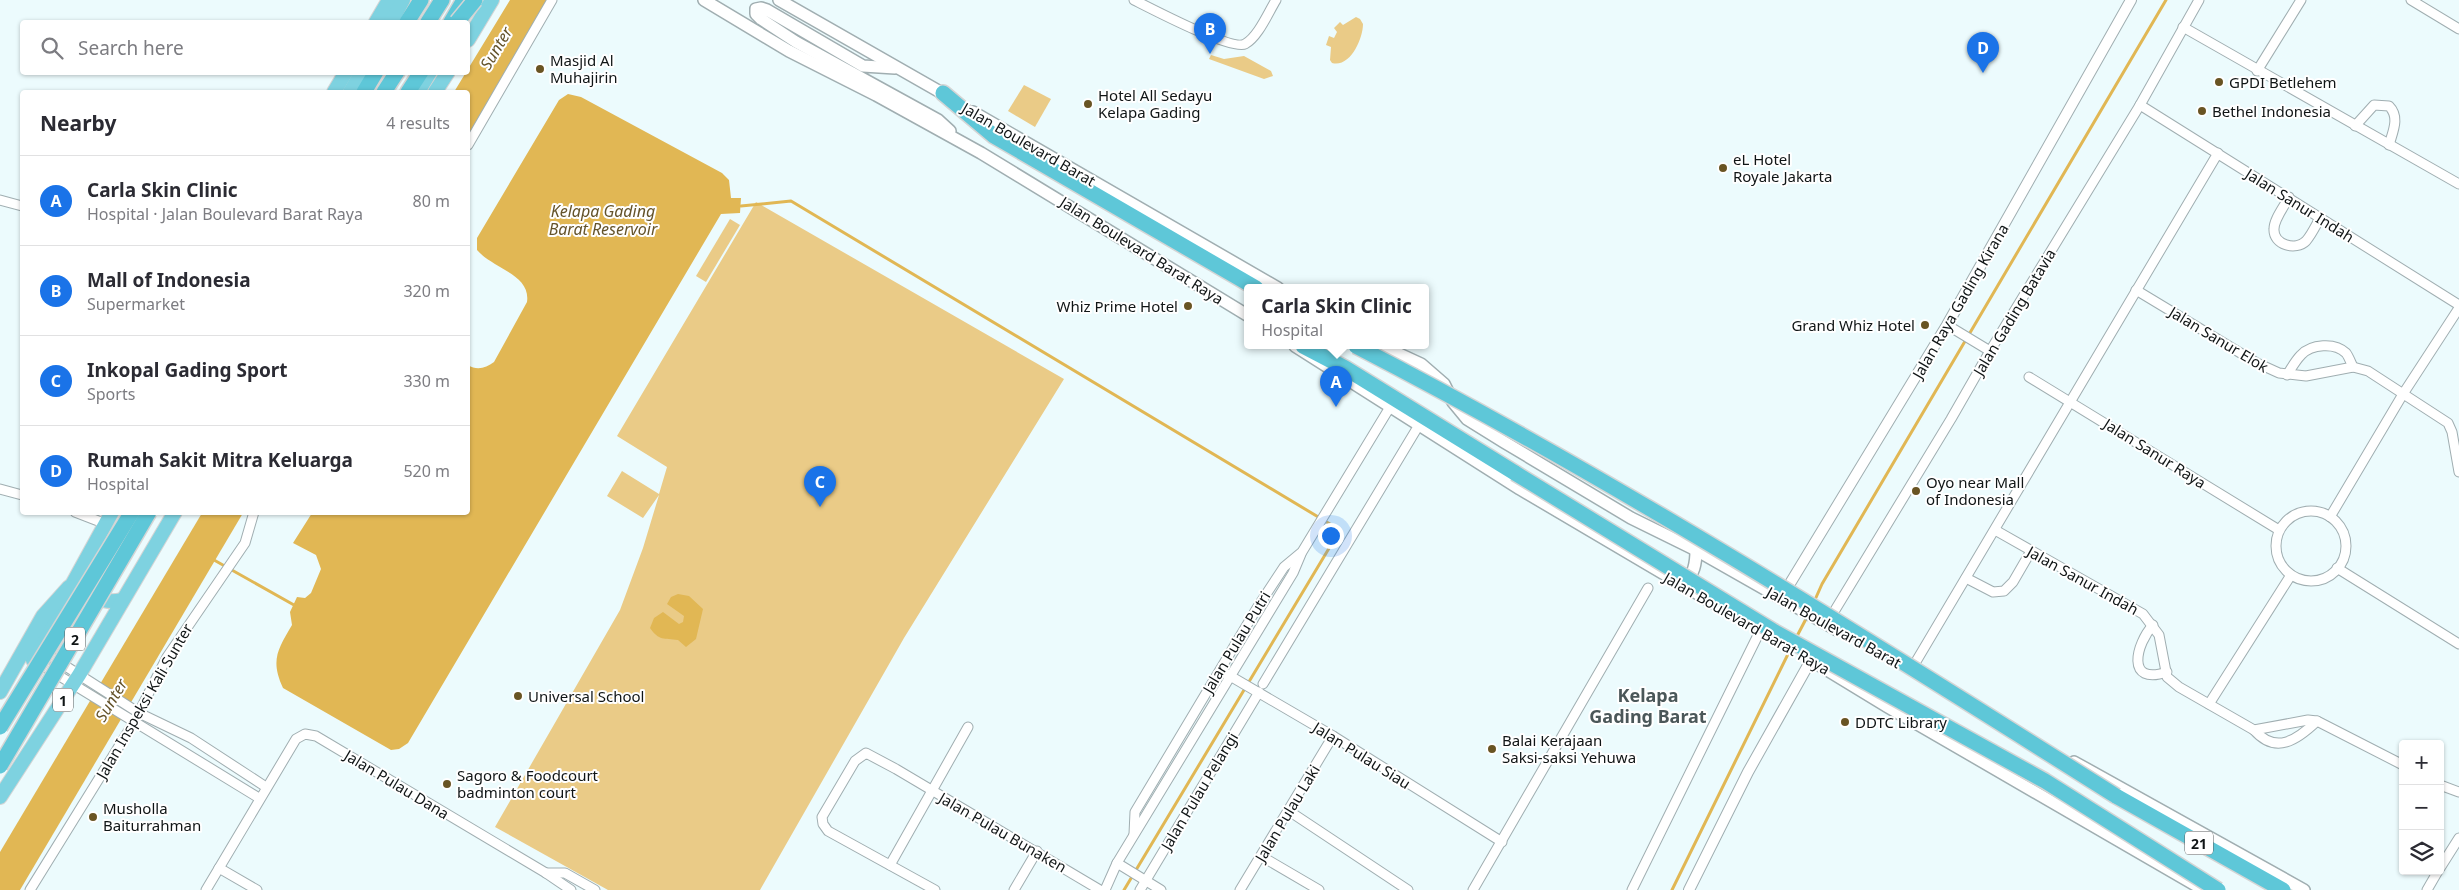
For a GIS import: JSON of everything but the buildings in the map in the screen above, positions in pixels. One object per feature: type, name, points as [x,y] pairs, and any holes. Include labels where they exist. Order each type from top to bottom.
[{"type":"highway","points":[[377,20],[389,0]]},
{"type":"highway","points":[[392,20],[403,0]]},
{"type":"highway","points":[[409,20],[422,0]]},
{"type":"highway","points":[[429,20],[442,0]]},
{"type":"highway","points":[[452,20],[464,0]]},
{"type":"highway","points":[[460,20],[475,0]]},
{"type":"highway","points":[[470,37],[492,0]]},
{"type":"highway","points":[[335,90],[344,75]]},
{"type":"highway","points":[[351,90],[360,75]]},
{"type":"highway","points":[[365,90],[374,75]]},
{"type":"highway","points":[[385,90],[395,75]]},
{"type":"highway","points":[[409,90],[419,75]]},
{"type":"highway","points":[[419,90],[428,75]]},
{"type":"highway","points":[[436,90],[446,75]]},
{"type":"highway","points":[[943,94],[994,136],[1249,284]]},
{"type":"highway","points":[[1309,349],[1345,368],[1773,631],[2045,782],[2218,890]]},
{"type":"highway","name":"21","points":[[1362,349],[1496,418],[1799,598],[2116,796],[2288,887]]},
{"type":"highway","name":"2","points":[[0,727],[130,515]]},
{"type":"highway","name":"2","points":[[0,766],[147,515]]},
{"type":"highway","name":"1","points":[[0,797],[76,679],[173,515]]},
{"type":"highway","points":[[2,710],[63,608],[76,578],[109,518]]},
{"type":"highway","points":[[76,578],[86,590],[98,599],[108,601],[122,600]]},
{"type":"highway","points":[[2,710],[1,691],[43,616],[51,604],[76,578]]},
{"type":"main road","points":[[704,0],[789,51],[960,141]]},
{"type":"main road","name":"Jalan Boulevard Barat","points":[[779,0],[1271,284]]},
{"type":"main road","points":[[898,68],[863,66],[767,10],[756,9],[756,14],[761,19],[796,42],[938,120],[960,141]]},
{"type":"main road","name":"Jalan Boulevard Barat Raya","points":[[960,141],[1036,185],[1125,242],[1244,313]]},
{"type":"main road","name":"Jalan Boulevard Barat Raya","points":[[1300,349],[1543,503],[1809,658],[1896,712],[2204,890]]},
{"type":"main road","name":"Jalan Boulevard Barat","points":[[1388,349],[1421,364],[1444,384],[1453,402],[1467,420],[1631,518],[1696,550],[1912,670],[2288,887],[2304,890]]},
{"type":"main road","points":[[1683,586],[1690,578],[1696,565],[1696,550]]},
{"type":"street","points":[[470,142],[552,0]]},
{"type":"street","points":[[1134,0],[1213,37],[1239,45],[1244,44],[1253,36],[1276,0]]},
{"type":"street","name":"Jalan Raya Gading Kirana","points":[[1784,600],[1947,325],[2131,0]]},
{"type":"street","name":"Jalan Gading Batavia","points":[[1827,624],[1951,420],[1985,348],[2140,105],[2199,0]]},
{"type":"street","points":[[2257,71],[2300,0]]},
{"type":"street","points":[[2411,0],[2459,29]]},
{"type":"street","points":[[2183,27],[2257,71],[2459,184]]},
{"type":"street","name":"Jalan Sanur Indah","points":[[2140,105],[2459,307]]},
{"type":"street","points":[[2355,126],[2374,105],[2389,106],[2394,111],[2396,118],[2389,145]]},
{"type":"street","points":[[1912,670],[2218,153]]},
{"type":"street","points":[[2288,198],[2274,228],[2279,242],[2289,246],[2305,242],[2320,218]]},
{"type":"street","points":[[0,200],[20,205]]},
{"type":"street","name":"Jalan Sanur Elok","points":[[2136,290],[2257,363],[2287,375],[2306,376],[2353,367]]},
{"type":"street","points":[[2330,517],[2403,394],[2459,307]]},
{"type":"street","points":[[1947,325],[1985,348]]},
{"type":"street","points":[[2287,375],[2301,355],[2319,346],[2334,346],[2341,349],[2346,353],[2353,367],[2368,371],[2444,418],[2456,432],[2459,472]]},
{"type":"street","name":"Jalan Sanur Raya","points":[[2029,378],[2071,401],[2279,530]]},
{"type":"street","name":"Jalan Pulau Putri","points":[[1105,890],[1134,834],[1136,812],[1219,670],[1256,608],[1284,567],[1302,552],[1390,407]]},
{"type":"street","name":"Jalan Pulau Pelangi","points":[[1140,890],[1144,879],[1367,515],[1419,425]]},
{"type":"street","points":[[0,488],[20,494]]},
{"type":"street","points":[[2302,512],[2321,512],[2330,517],[2343,531],[2345,541],[2343,560],[2330,575],[2310,581],[2291,575],[2281,564],[2276,550],[2279,530],[2285,522],[2302,512]]},
{"type":"street","points":[[92,515],[109,518]]},
{"type":"street","name":"Jalan Inspeksi Kali Sunter","points":[[30,890],[167,658],[198,609],[228,570],[245,543],[253,515]]},
{"type":"street","name":"Jalan Sanur Indah","points":[[1995,530],[2143,614],[2159,635],[2167,672]]},
{"type":"street","points":[[1966,578],[1993,592],[2004,591],[2013,582],[2031,551]]},
{"type":"street","points":[[1134,834],[1293,573],[1302,552]]},
{"type":"street","points":[[2338,568],[2459,644]]},
{"type":"street","points":[[2209,704],[2291,575]]},
{"type":"street","points":[[1473,890],[1648,588]]},
{"type":"street","points":[[1256,608],[1267,614]]},
{"type":"street","points":[[2153,625],[2144,637],[2138,650],[2138,665],[2142,672],[2156,676],[2167,672],[2167,677],[2172,681],[2254,730],[2264,741],[2282,743],[2300,736],[2317,721]]},
{"type":"street","points":[[1632,890],[1760,631]]},
{"type":"street","points":[[36,654],[76,679],[88,692],[257,797]]},
{"type":"street","points":[[1689,890],[1809,658]]},
{"type":"street","name":"Jalan Pulau Siau","points":[[1219,670],[1259,689],[1502,842]]},
{"type":"street","points":[[76,679],[94,684],[136,710],[191,738],[264,786]]},
{"type":"street","points":[[2254,730],[2308,720],[2317,721],[2399,763]]},
{"type":"street","points":[[930,791],[968,727]]},
{"type":"street","name":"Jalan Pulau Dana","points":[[206,890],[264,786],[296,739],[305,734],[311,734],[546,872],[571,890]]},
{"type":"street","name":"Jalan Pulau Laki","points":[[1240,890],[1333,736]]},
{"type":"street","name":"Jalan Pulau Bunaken","points":[[930,791],[898,854],[890,865],[828,830],[823,824],[822,816],[855,760],[866,753],[1037,850],[1100,890]]},
{"type":"street","points":[[1160,772],[1170,777]]},
{"type":"street","points":[[2444,789],[2459,792]]},
{"type":"street","points":[[1289,811],[1406,890]]},
{"type":"street","points":[[2444,862],[2459,838]]},
{"type":"street","points":[[1014,890],[1037,850]]},
{"type":"street","points":[[1261,856],[1319,890]]},
{"type":"street","points":[[890,865],[935,890]]},
{"type":"street","points":[[1119,865],[1161,890]]},
{"type":"street","points":[[219,868],[257,890]]},
{"type":"street","name":"Jalan Pulau Dana","points":[[546,872],[565,873],[595,890]]},
{"type":"street","points":[[2426,890],[2435,875]]},
{"type":"shaded area","points":[[1356,17],[1363,24],[1358,44],[1350,57],[1338,63],[1332,63],[1330,60],[1331,47],[1326,45],[1329,36],[1334,38],[1337,32],[1334,28],[1340,22],[1343,25]]},
{"type":"shaded area","points":[[1211,55],[1224,59],[1244,56],[1271,71],[1273,76],[1264,79],[1209,59]]},
{"type":"shaded area","points":[[1024,85],[1051,99],[1035,127],[1008,111]]},
{"type":"shaded area","points":[[756,202],[1064,379],[904,638],[760,890],[608,890],[495,827],[620,610],[643,548],[659,495],[643,518],[607,496],[622,471],[659,494],[667,467],[617,436]]},
{"type":"shaded area","points":[[730,219],[740,225],[706,282],[696,276]]},
{"type":"water","name":"Sunter","points":[[510,0],[548,0],[470,132],[470,90],[455,90],[464,75],[470,75],[470,66]]},
{"type":"water","name":"Kelapa Gading Barat Reservoir","points":[[568,94],[581,97],[722,173],[729,180],[731,198],[741,198],[740,213],[721,214],[408,743],[399,749],[391,750],[283,688],[276,662],[283,641],[292,625],[290,612],[297,597],[305,598],[311,593],[321,569],[316,555],[293,543],[311,515],[470,515],[470,366],[481,368],[494,362],[527,302],[527,293],[517,278],[484,257],[477,250],[477,238],[559,100]]},
{"type":"water","name":"Sunter","points":[[201,515],[242,515],[20,890],[0,890],[0,852]]},
{"type":"water","points":[[678,594],[689,596],[703,609],[696,639],[686,647],[678,640],[659,637],[650,628],[654,618],[663,612],[679,624],[683,622],[684,616],[667,604],[671,597]]},
{"type":"waterway","points":[[1814,602],[1822,584],[2166,0]]},
{"type":"waterway","points":[[741,206],[791,201],[1340,530],[1124,890]]},
{"type":"waterway","points":[[214,560],[294,605]]},
{"type":"waterway","points":[[1796,638],[1807,617]]},
{"type":"waterway","points":[[1672,890],[1792,646]]},
{"type":"place","name":"Mall of Indonesia","points":[[1210,54]]},
{"type":"place","name":"Masjid Al Muhajirin","points":[[540,69]]},
{"type":"place","name":"Rumah Sakit Mitra Keluarga","points":[[1983,73]]},
{"type":"place","name":"GPDI Betlehem","points":[[2219,82]]},
{"type":"place","name":"Hotel All Sedayu Kelapa Gading","points":[[1088,104]]},
{"type":"place","name":"Bethel Indonesia","points":[[2202,111]]},
{"type":"place","name":"eL Hotel Royale Jakarta","points":[[1723,168]]},
{"type":"place","name":"Whiz Prime Hotel","points":[[1188,306]]},
{"type":"place","name":"Grand Whiz Hotel","points":[[1925,325]]},
{"type":"place","name":"Carla Skin Clinic","points":[[1336,407]]},
{"type":"place","name":"Oyo near Mall of Indonesia","points":[[1916,491]]},
{"type":"place","name":"Inkopal Gading Sport","points":[[820,507]]},
{"type":"place","name":"Universal School","points":[[518,696]]},
{"type":"place","name":"DDTC Library","points":[[1845,722]]},
{"type":"place","name":"Balai Kerajaan Saksi-saksi Yehuwa","points":[[1492,749]]},
{"type":"place","name":"Sagoro & Foodcourt badminton court","points":[[447,784]]},
{"type":"place","name":"Musholla Baiturrahman","points":[[93,817]]},
{"type":"district","name":"Kelapa Gading Barat","points":[[1648,705]]}]
